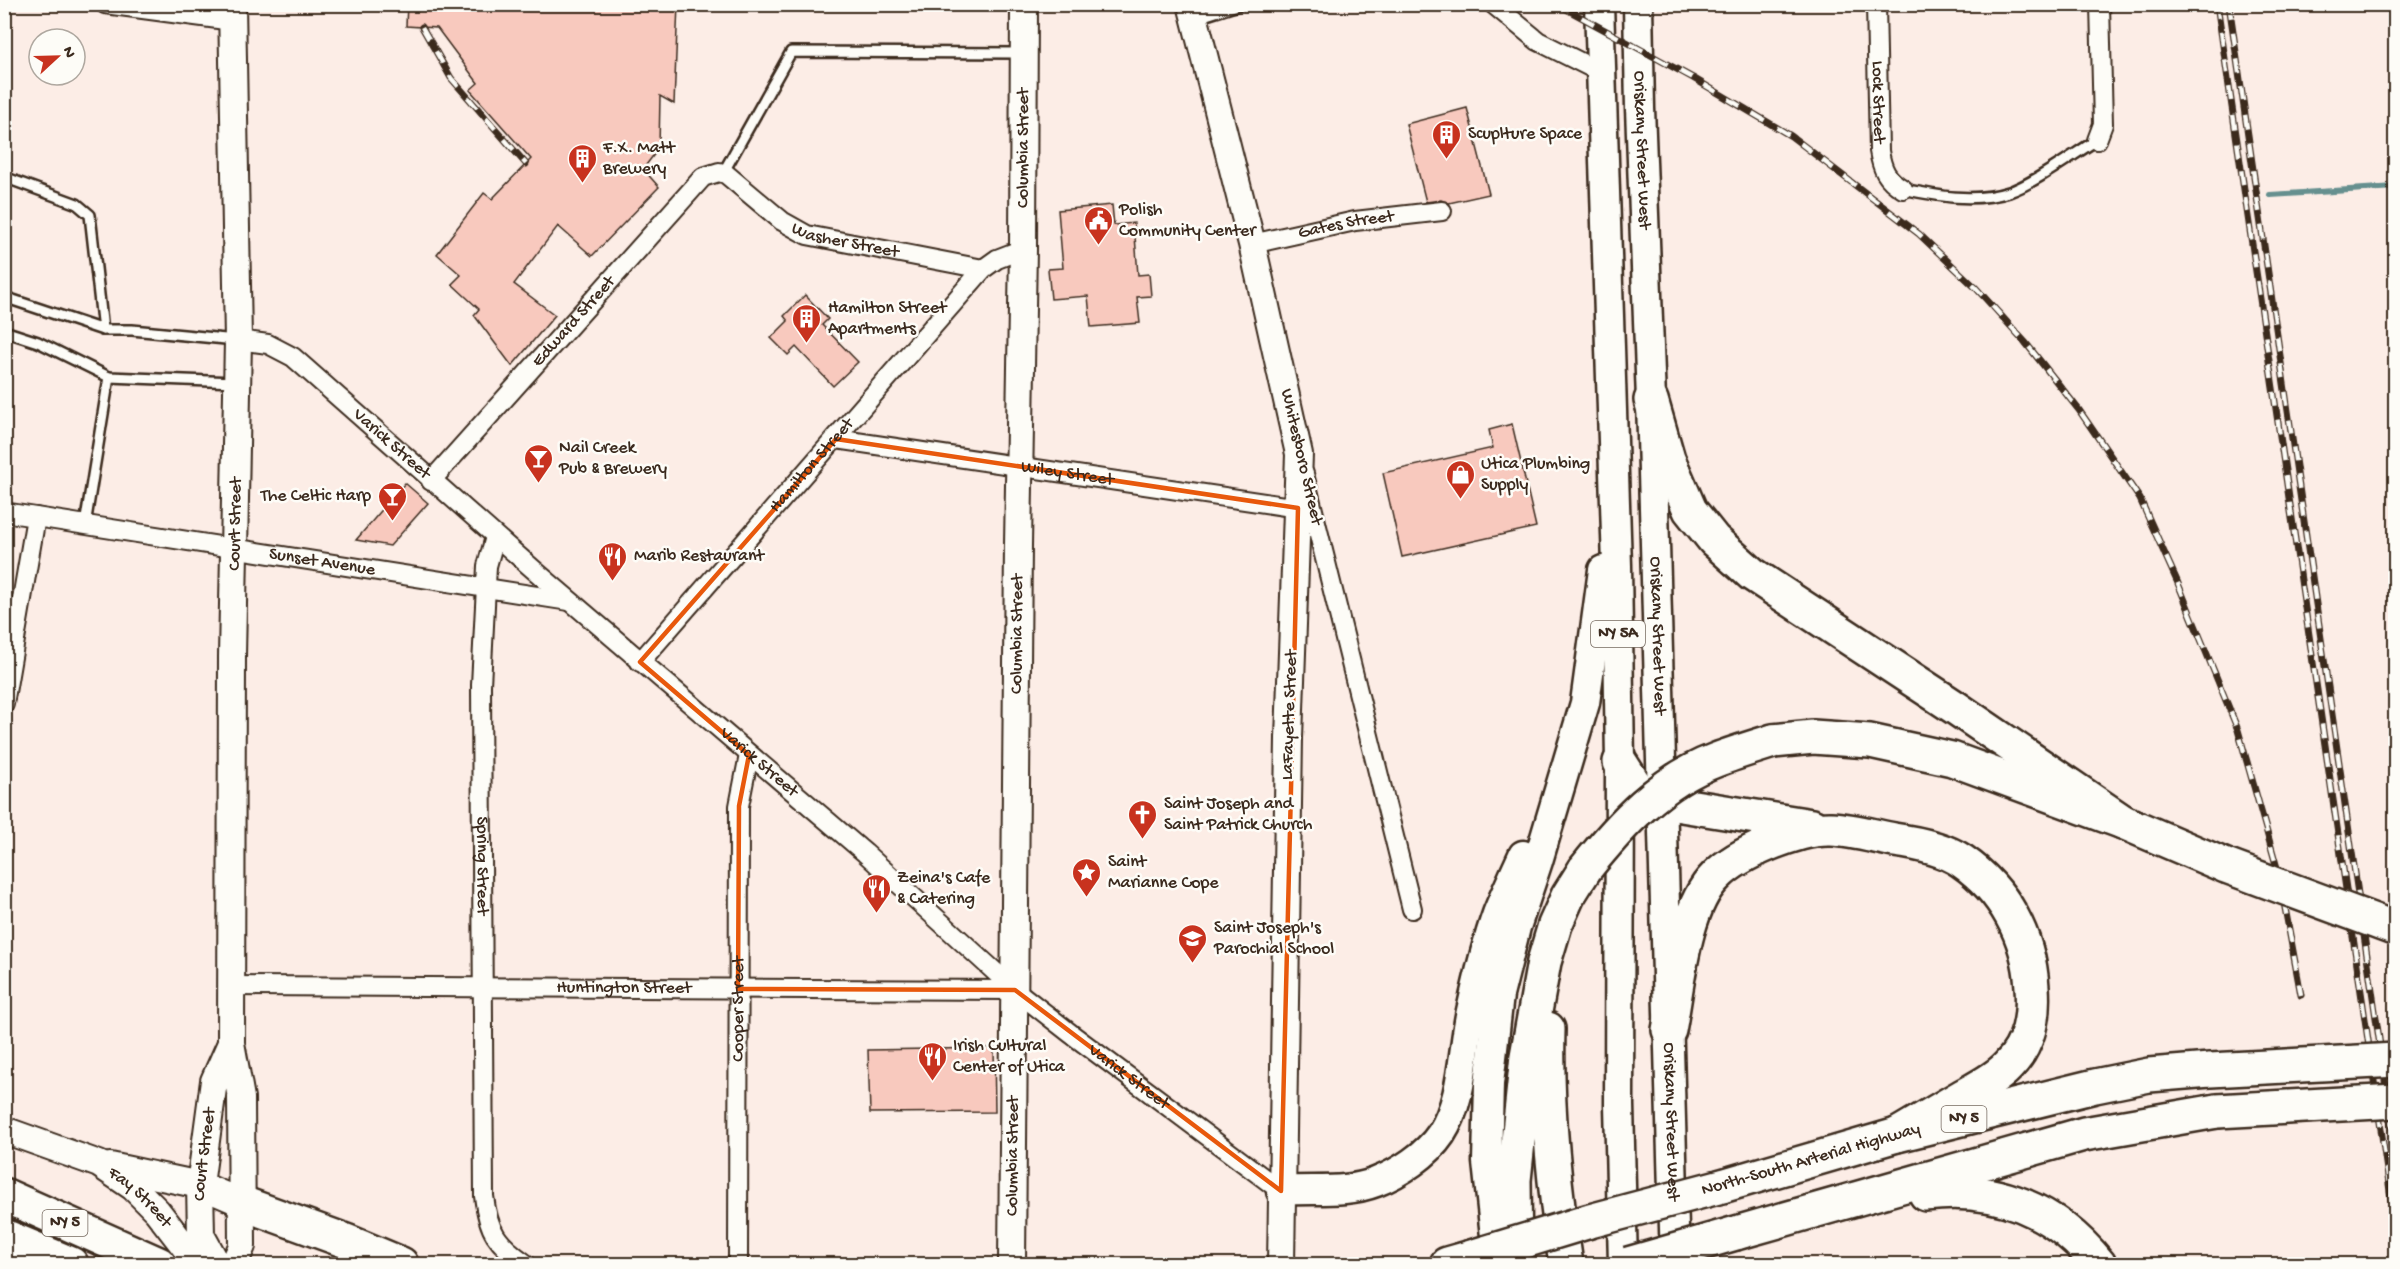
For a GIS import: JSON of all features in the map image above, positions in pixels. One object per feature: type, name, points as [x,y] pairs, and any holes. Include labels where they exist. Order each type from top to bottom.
[{"type":"highway","points":[[1652,399],[1668,459],[1690,510],[1722,547],[1752,574],[1956,708],[2123,822]]},
{"type":"highway","points":[[1515,1264],[1514,1180],[1527,1056],[1544,962],[1555,925],[1568,896],[1585,869],[1616,830],[1649,799],[1670,784],[1714,760],[1773,741],[1813,737],[1870,741],[1952,759],[2123,822],[2226,866],[2396,929]]},
{"type":"highway","points":[[1620,762],[1638,790],[1663,802],[1934,848],[1960,859],[1982,876],[2004,901],[2027,951],[2034,1004],[2031,1027],[2022,1047],[2008,1066],[1990,1081],[1897,1135]]},
{"type":"highway","points":[[1669,1030],[1688,933],[1697,901],[1714,877],[1732,862],[1784,838],[1830,829]]},
{"type":"highway","points":[[1566,1264],[1555,1188],[1547,1062],[1549,1022],[1562,946],[1585,869]]},
{"type":"highway","name":"North-South Arterial Highway","points":[[1471,1262],[1590,1221],[1722,1186],[1897,1135],[2095,1086],[2149,1075],[2396,1060]]},
{"type":"highway","points":[[1628,1264],[2084,1134],[2217,1111],[2396,1101]]},
{"type":"highway","points":[[1832,1206],[1949,1191],[1975,1192],[2003,1197],[2057,1224],[2085,1247],[2098,1264]]},
{"type":"highway","name":"NY 5","points":[[4,1195],[159,1264]]},
{"type":"highway","points":[[242,1203],[401,1264]]},
{"type":"highway","name":"NY 5","points":[[4,1236],[71,1264]]},
{"type":"main road","name":"Oriskany Street West","points":[[1599,4],[1620,762],[1619,1105],[1623,1264]]},
{"type":"main road","name":"Oriskany Street West","points":[[1638,4],[1652,399],[1674,1262]]},
{"type":"main road","points":[[1471,1262],[1487,1162],[1489,1084],[1499,995],[1516,927],[1585,703],[1614,482]]},
{"type":"main road","points":[[1281,1191],[1338,1191],[1374,1183],[1390,1176],[1411,1162],[1428,1149],[1441,1134],[1452,1111],[1471,1011],[1497,915],[1525,850],[1553,812]]},
{"type":"street","points":[[105,4],[232,13]]},
{"type":"street","name":"Columbia Street","points":[[1012,1264],[1023,249],[1023,4]]},
{"type":"street","points":[[1493,4],[1538,41],[1602,74]]},
{"type":"street","name":"Lock Street","points":[[1876,4],[1881,167],[1890,182],[1903,189]]},
{"type":"street","points":[[2097,140],[2103,124],[2100,4]]},
{"type":"street","name":"Whitesboro Street","points":[[1193,12],[1252,244],[1299,454],[1412,909]]},
{"type":"street","name":"Court Street","points":[[232,13],[238,382],[232,657],[231,1042],[241,1098],[242,1203],[242,1246],[234,1264]]},
{"type":"street","name":"Washer Street","points":[[723,173],[782,221],[807,235],[982,269]]},
{"type":"street","name":"Edward Street","points":[[431,481],[703,177],[723,173]]},
{"type":"street","name":"Gates Street","points":[[1252,244],[1355,221],[1442,211]]},
{"type":"street","points":[[982,269],[997,259],[1023,249]]},
{"type":"street","name":"Hamilton Street","points":[[640,662],[982,269]]},
{"type":"street","name":"Varick Street","points":[[238,340],[268,344],[293,357],[495,537],[866,853],[1015,990],[1281,1191]]},
{"type":"street","name":"Wiley Street","points":[[836,439],[1298,508]]},
{"type":"street","name":"LaFayette Street","points":[[1281,1264],[1289,738],[1299,454]]},
{"type":"street","name":"Sunset Avenue","points":[[4,512],[569,601]]},
{"type":"street","points":[[4,704],[36,517]]},
{"type":"street","name":"Spring Street","points":[[495,537],[487,566],[481,685],[484,1196],[487,1217],[493,1233],[505,1250],[526,1264]]},
{"type":"street","name":"Cooper Street","points":[[738,1264],[739,806],[749,755]]},
{"type":"street","name":"Huntington Street","points":[[232,986],[1015,990]]},
{"type":"street","name":"Court Street","points":[[217,1264],[201,1235],[200,1185],[214,1081],[231,1042]]},
{"type":"street","name":"Fay Street","points":[[4,1130],[99,1164],[200,1185],[242,1203]]},
{"type":"street","name":"Fay Street","points":[[99,1164],[133,1187],[149,1203],[198,1264]]},
{"type":"lane","points":[[1193,12],[1240,4]]},
{"type":"lane","points":[[723,173],[792,52],[1023,53]]},
{"type":"lane","points":[[1903,189],[1935,196],[1970,198],[2009,192],[2097,140]]},
{"type":"lane","points":[[4,177],[77,204],[90,215],[103,330]]},
{"type":"lane","points":[[4,297],[103,330],[132,330],[238,340]]},
{"type":"lane","points":[[4,331],[38,342],[109,377],[238,382]]},
{"type":"lane","points":[[86,525],[109,377]]},
{"type":"highlighted area","points":[[836,439],[1298,508],[1281,1191],[1015,990],[738,989],[739,806],[749,755],[640,662]]},
{"type":"building","name":"F.X. Matt Brewery","points":[[407,4],[678,4],[674,104],[660,96],[659,148],[643,169],[659,187],[592,256],[558,226],[514,284],[555,315],[512,366],[474,315],[479,309],[452,284],[461,275],[437,254],[484,193],[492,199],[531,159],[470,90],[478,83],[437,28],[406,26]]},
{"type":"building","name":"Scuplture Space","points":[[1467,108],[1489,194],[1449,203],[1441,200],[1426,202],[1406,124]]},
{"type":"building","name":"Polish Community Center","points":[[1112,205],[1114,225],[1134,223],[1138,275],[1149,274],[1151,296],[1137,297],[1140,323],[1091,327],[1088,296],[1051,299],[1048,269],[1063,268],[1058,210]]},
{"type":"building","name":"Hamilton Street Apartments","points":[[805,295],[828,319],[822,325],[858,362],[833,386],[796,347],[788,355],[771,338],[788,321],[784,316]]},
{"type":"building","name":"Utica Plumbing Supply","points":[[1512,424],[1536,527],[1402,557],[1383,473],[1493,448],[1489,430]]},
{"type":"building","name":"The Celtic Harp","points":[[405,483],[428,503],[390,546],[356,540]]},
{"type":"building","name":"Irish Cultural Center of Utica","points":[[994,1048],[995,1112],[870,1113],[868,1050]]},
{"type":"waterway","points":[[2270,195],[2396,187]]},
{"type":"railway","points":[[1557,4],[1693,78],[1791,136],[1919,234],[1976,288],[2025,342],[2079,410],[2140,499],[2177,581],[2238,730],[2279,875],[2301,995]]},
{"type":"railway","points":[[2217,4],[2396,1232]]},
{"type":"railway","points":[[2229,4],[2396,1156]]},
{"type":"railway","points":[[422,27],[451,78],[526,164]]},
{"type":"place","name":"Scuplture Space","points":[[1447,160]]},
{"type":"place","name":"F.X. Matt Brewery","points":[[582,184]]},
{"type":"place","name":"Polish Community Center","points":[[1098,246]]},
{"type":"place","name":"Hamilton Street Apartments","points":[[807,344]]},
{"type":"place","name":"Nail Creek Pub & Brewery","points":[[538,484]]},
{"type":"place","name":"Utica Plumbing Supply","points":[[1460,500]]},
{"type":"place","name":"The Celtic Harp","points":[[392,522]]},
{"type":"place","name":"Marib Restaurant","points":[[613,582]]},
{"type":"place","name":"Saint Joseph and Saint Patrick Church","points":[[1143,840]]},
{"type":"place","name":"Saint Marianne Cope","points":[[1087,898]]},
{"type":"place","name":"Zeina's Cafe & Catering","points":[[876,914]]},
{"type":"place","name":"Saint Joseph's Parochial School","points":[[1193,964]]},
{"type":"place","name":"Irish Cultural Center of Utica","points":[[932,1082]]}]
